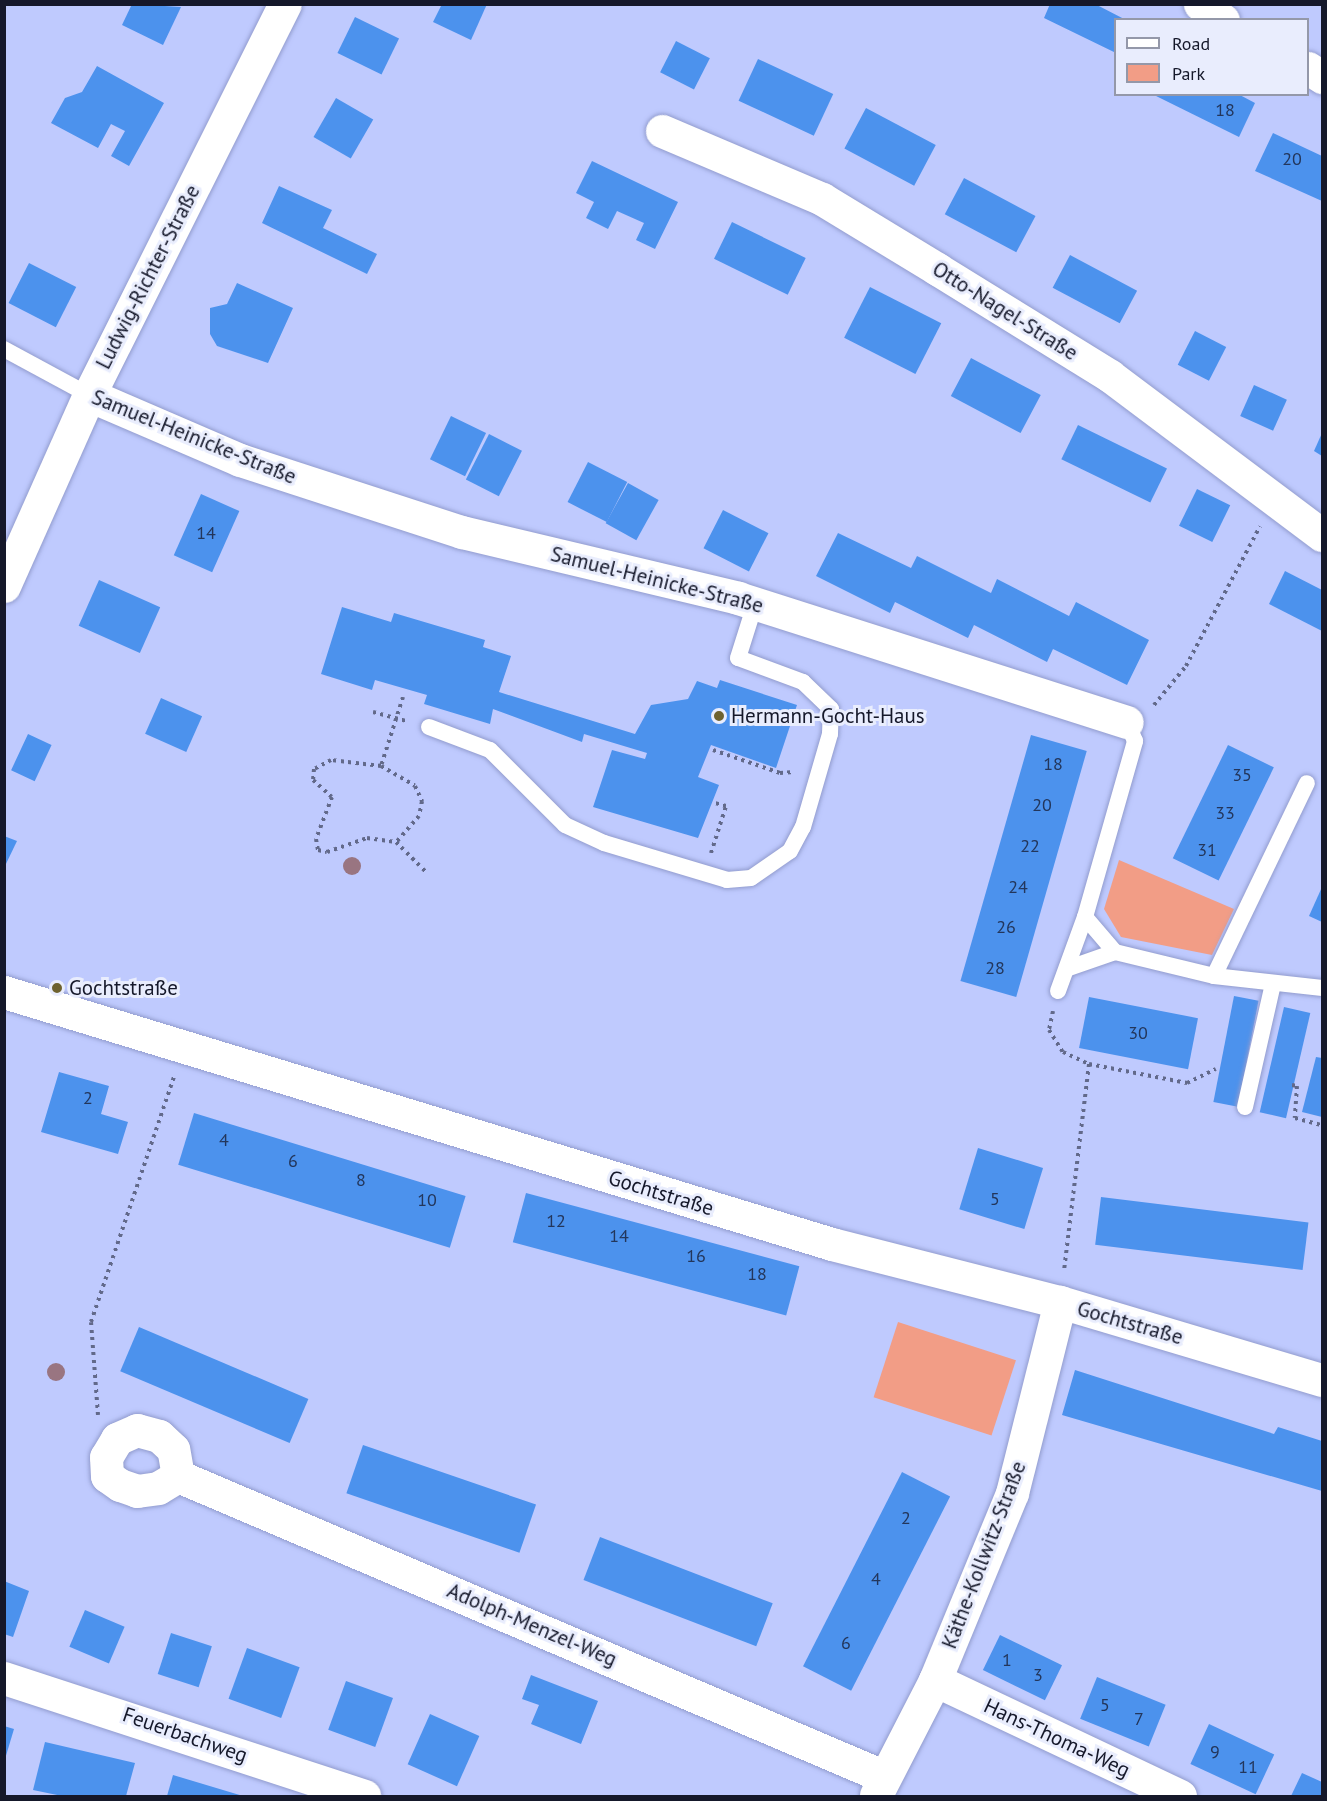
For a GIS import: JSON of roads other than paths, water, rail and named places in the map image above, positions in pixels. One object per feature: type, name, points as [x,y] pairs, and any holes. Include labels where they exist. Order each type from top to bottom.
[{"type":"street","name":"Ludwig-Richter-Straße","points":[[4,586],[89,394],[285,4]]},
{"type":"street","points":[[1309,69],[1323,77]]},
{"type":"street","name":"Otto-Nagel-Straße","points":[[662,131],[822,199],[937,268],[1110,376],[1273,501],[1323,535]]},
{"type":"street","name":"Samuel-Heinicke-Straße","points":[[89,394],[240,460],[462,532],[755,604],[1128,722]]},
{"type":"street","name":"Gochtstraße","points":[[4,992],[184,1049],[831,1244],[1060,1302],[1323,1380]]},
{"type":"street","name":"Käthe-Kollwitz-Straße","points":[[880,1787],[935,1680],[1012,1493],[1060,1302]]},
{"type":"street","name":"Adolph-Menzel-Weg","points":[[178,1476],[880,1787]]},
{"type":"street","name":"Feuerbachweg","points":[[4,1678],[364,1797]]},
{"type":"street","name":"Hans-Thoma-Weg","points":[[935,1680],[1180,1797]]},
{"type":"lane","name":"Samuel-Heinicke-Straße","points":[[4,349],[89,394]]},
{"type":"lane","points":[[429,728],[490,750],[566,825],[604,843],[727,880],[751,878],[774,866],[803,827],[819,772],[831,709],[820,693],[738,658],[755,604]]},
{"type":"lane","points":[[1058,991],[1069,968],[1085,917],[1135,741],[1128,722]]},
{"type":"lane","points":[[1214,976],[1307,783]]},
{"type":"lane","points":[[1085,917],[1115,952]]},
{"type":"lane","points":[[1069,968],[1115,952],[1214,976],[1323,988]]},
{"type":"lane","points":[[1245,1107],[1273,984]]},
{"type":"place","name":"Hermann-Gocht-Haus","points":[[719,716]]},
{"type":"place","name":"Gochtstraße","points":[[57,988]]}]
